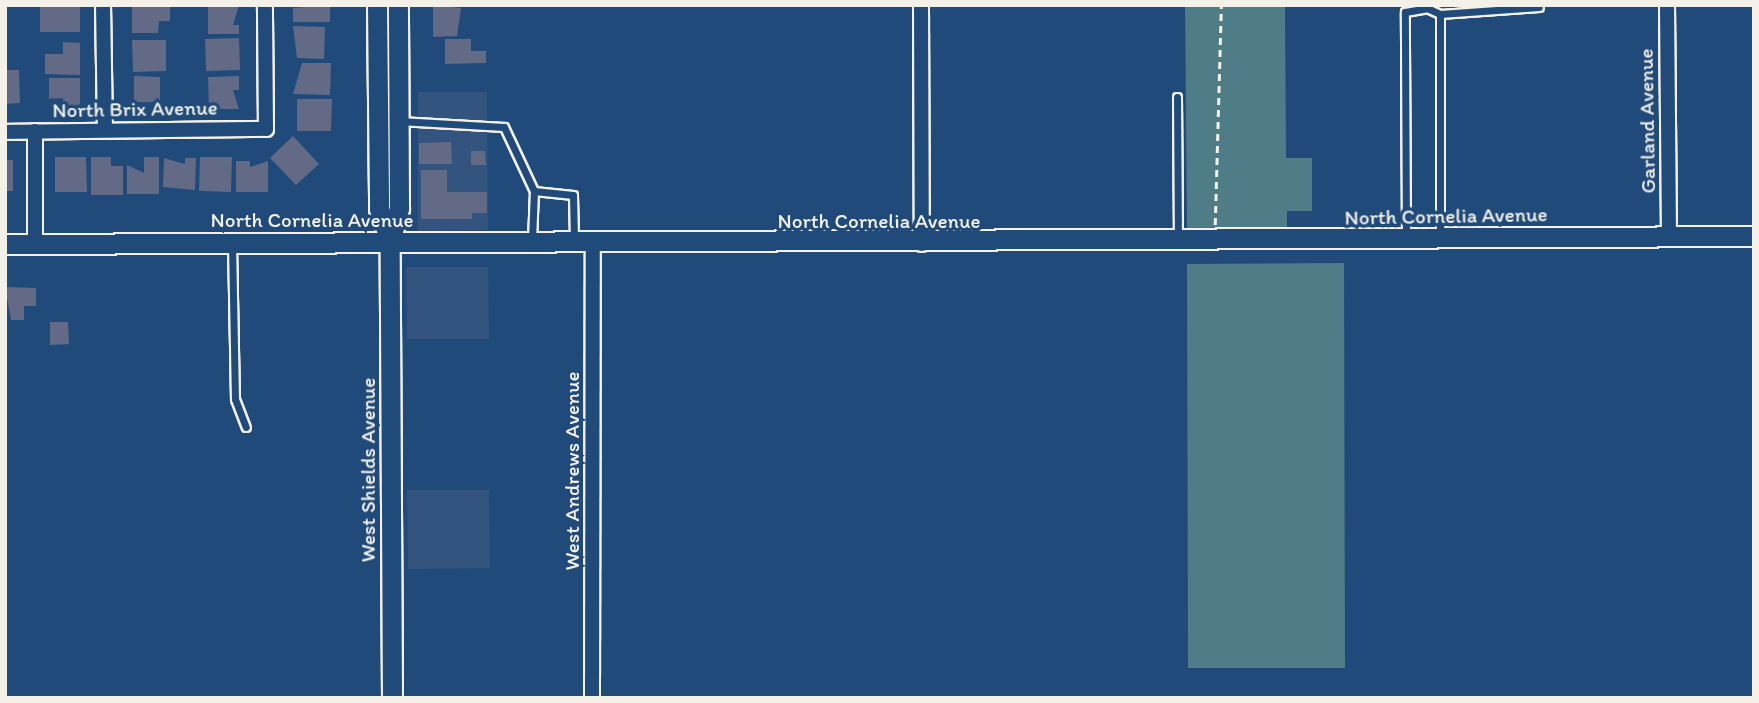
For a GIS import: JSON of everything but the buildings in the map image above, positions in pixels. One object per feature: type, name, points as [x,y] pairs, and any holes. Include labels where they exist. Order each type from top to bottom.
[{"type":"street","points":[[103,5],[105,130]]},
{"type":"street","name":"North Brix Avenue","points":[[5,132],[266,129],[265,5]]},
{"type":"street","name":"West Shields Avenue","points":[[377,5],[379,209],[390,242]]},
{"type":"street","name":"West Shields Avenue","points":[[392,698],[390,242],[399,208],[398,5]]},
{"type":"street","points":[[921,5],[922,244]]},
{"type":"street","name":"Garland Avenue","points":[[1667,5],[1669,237]]},
{"type":"street","points":[[35,131],[35,244]]},
{"type":"street","name":"North Cornelia Avenue","points":[[5,244],[922,244],[1754,236]]},
{"type":"street","name":"West Andrews Avenue","points":[[583,244],[592,698]]},
{"type":"lane","points":[[1406,240],[1405,12],[1427,8],[1440,14],[1538,7]]},
{"type":"lane","points":[[1440,14],[1440,239]]},
{"type":"lane","points":[[1177,97],[1178,242]]},
{"type":"lane","points":[[398,121],[504,127],[534,191],[532,243]]},
{"type":"lane","points":[[534,191],[573,195],[583,244]]},
{"type":"lane","points":[[232,243],[235,399],[246,427]]},
{"type":"path","points":[[1215,242],[1221,5]]},
{"type":"shaded area","points":[[418,92],[487,92],[488,230],[418,231]]},
{"type":"shaded area","points":[[406,267],[488,267],[489,339],[407,339]]},
{"type":"shaded area","points":[[407,490],[489,490],[490,568],[408,569]]},
{"type":"green space","points":[[1185,5],[1285,5],[1286,158],[1312,158],[1312,211],[1287,211],[1287,227],[1187,228]]},
{"type":"green space","points":[[1344,263],[1345,668],[1188,668],[1187,264]]}]
